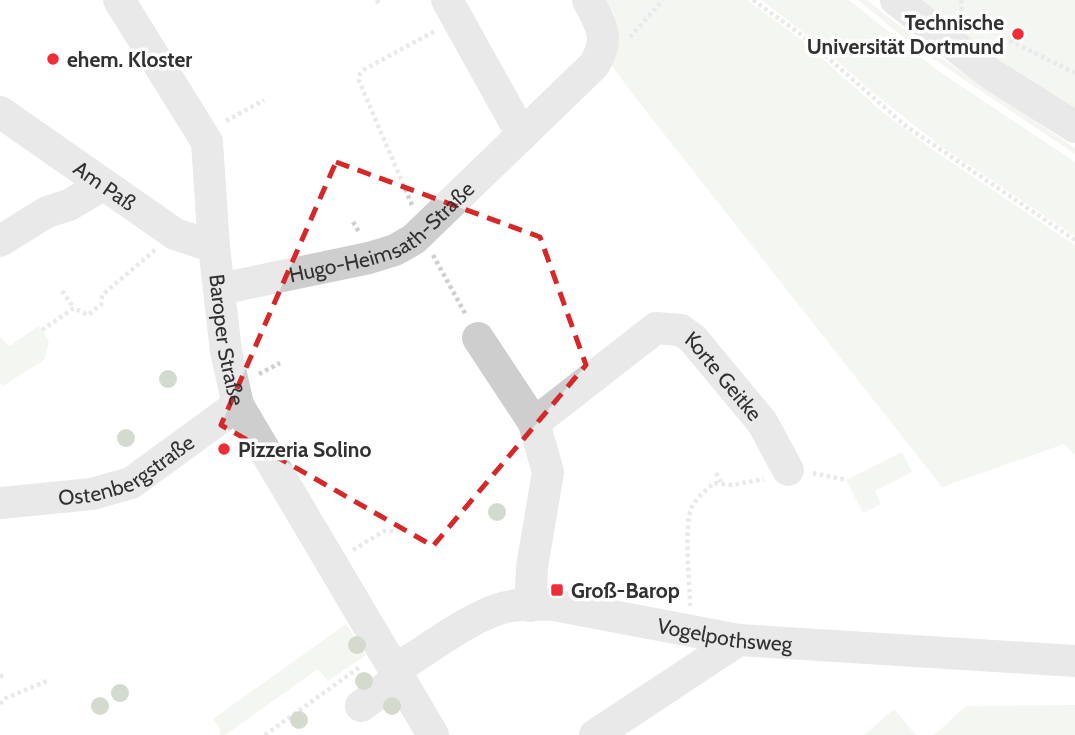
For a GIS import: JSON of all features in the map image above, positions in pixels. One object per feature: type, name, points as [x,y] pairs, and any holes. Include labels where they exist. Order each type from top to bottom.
[{"type":"street","name":"Baroper Straße","points":[[119,0],[207,142],[214,247],[226,351],[238,405],[433,735]]},
{"type":"street","name":"Hugo-Heimsath-Straße","points":[[220,289],[369,258],[395,250],[421,232],[594,65],[603,47],[603,30],[588,0]]},
{"type":"street","points":[[896,0],[991,74],[1075,127]]},
{"type":"street","points":[[452,10],[522,135]]},
{"type":"street","name":"Am Paß","points":[[0,112],[175,234],[214,247]]},
{"type":"street","points":[[0,241],[47,212],[69,205],[103,185]]},
{"type":"street","name":"Korte Geitke","points":[[534,423],[656,328],[681,330],[693,339],[762,422],[788,470]]},
{"type":"street","points":[[478,338],[534,423],[548,472],[532,567],[530,606]]},
{"type":"street","name":"Ostenbergstraße","points":[[0,503],[92,494],[131,483],[238,405]]},
{"type":"street","name":"Vogelpothsweg","points":[[361,706],[392,666],[496,609],[530,606],[554,605],[739,640],[1075,661]]},
{"type":"street","points":[[595,735],[739,640]]},
{"type":"path","points":[[753,0],[803,36],[907,127],[1075,240]]},
{"type":"path","points":[[961,0],[960,17],[1075,73]]},
{"type":"path","points":[[452,10],[365,69],[360,74],[359,81],[406,188],[421,232],[478,338]]},
{"type":"path","points":[[204,134],[264,100]]},
{"type":"path","points":[[62,291],[75,308],[88,315],[101,305],[102,295],[175,234]]},
{"type":"path","points":[[42,330],[75,308]]},
{"type":"path","points":[[690,630],[687,520],[698,497],[714,483],[733,485],[788,470],[846,480]]},
{"type":"path","points":[[716,473],[721,482]]},
{"type":"path","points":[[331,563],[384,531],[396,531]]},
{"type":"path","points":[[265,735],[392,666]]},
{"type":"path","points":[[0,704],[6,698],[47,681]]},
{"type":"highlighted area","points":[[336,162],[540,237],[586,365],[433,546],[221,425]]},
{"type":"green space","points":[[604,0],[747,0],[802,40],[879,109],[933,150],[1075,245],[1075,455],[1064,444],[942,487],[610,63],[612,20],[615,15]]},
{"type":"green space","points":[[761,0],[849,0],[940,72],[1075,162],[1075,236],[939,145]]},
{"type":"green space","points":[[858,0],[867,0],[930,50],[1075,148],[1075,154],[914,46]]},
{"type":"green space","name":"Technische Universität Dortmund","points":[[913,0],[1075,0],[1075,111],[999,61]]},
{"type":"green space","points":[[39,326],[49,341],[45,359],[3,386],[0,384],[0,337],[9,346]]},
{"type":"green space","points":[[902,452],[912,472],[875,491],[881,504],[863,513],[846,480]]},
{"type":"green space","points":[[346,624],[366,655],[328,681],[318,669],[225,735],[220,735],[220,728],[213,719]]},
{"type":"green space","points":[[1075,705],[1075,735],[934,735],[966,706]]},
{"type":"green space","points":[[894,709],[916,735],[864,735]]},
{"type":"place","name":"Technische Universität Dortmund","points":[[1018,34]]},
{"type":"place","name":"ehem. Kloster","points":[[53,59]]},
{"type":"place","name":"Pizzeria Solino","points":[[224,449]]},
{"type":"place","name":"Groß-Barop","points":[[557,590]]}]
